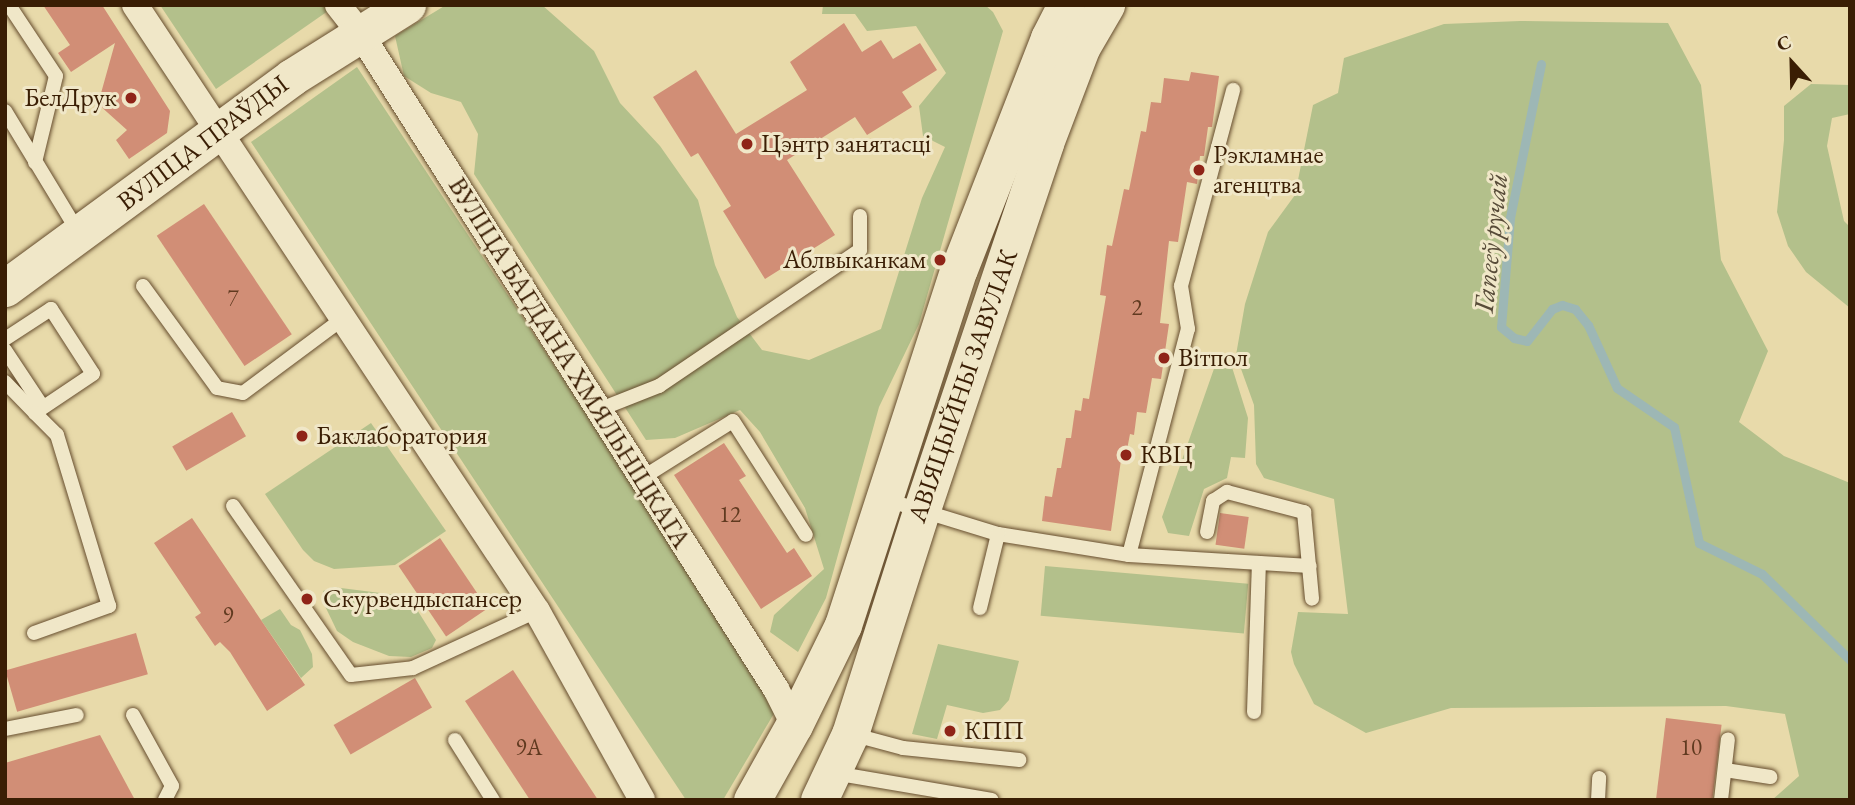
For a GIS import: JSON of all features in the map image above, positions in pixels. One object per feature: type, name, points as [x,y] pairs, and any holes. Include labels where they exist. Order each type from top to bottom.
[{"type":"street","points":[[135,5],[341,320],[537,611],[642,800]]},
{"type":"street","name":"ВУЛІЦА ПРАЎДЫ","points":[[5,289],[292,77],[349,19],[407,5]]},
{"type":"street","name":"АВІЯЦЫЙНЫ ЗАВУЛАК","points":[[794,725],[843,625],[959,270],[1049,38],[1066,5]]},
{"type":"street","name":"АВІЯЦЫЙНЫ ЗАВУЛАК","points":[[829,791],[1045,143],[1081,48],[1106,5]]},
{"type":"street","name":"ВУЛІЦА БАГДАНА ХМЯЛЬНІЦКАГА","points":[[349,19],[776,689],[829,791]]},
{"type":"street","points":[[752,800],[794,725]]},
{"type":"lane","points":[[9,5],[56,76],[35,162]]},
{"type":"lane","points":[[1129,555],[1188,329],[1181,286],[1233,90]]},
{"type":"lane","points":[[5,111],[80,234]]},
{"type":"lane","points":[[598,410],[659,386],[860,250],[860,216]]},
{"type":"lane","points":[[143,286],[217,388],[243,393],[341,320]]},
{"type":"lane","points":[[5,339],[51,309],[93,374],[39,410]]},
{"type":"lane","points":[[5,350],[39,410],[57,435],[109,606],[34,633]]},
{"type":"lane","points":[[5,382],[39,410]]},
{"type":"lane","points":[[642,478],[733,421],[806,534]]},
{"type":"lane","points":[[1207,532],[1213,501],[1227,492],[1304,512],[1312,599]]},
{"type":"lane","points":[[883,499],[998,534],[1129,555],[1310,566]]},
{"type":"lane","points":[[233,506],[351,675],[413,668],[537,611]]},
{"type":"lane","points":[[979,608],[998,534]]},
{"type":"lane","points":[[1254,712],[1259,563]]},
{"type":"lane","points":[[5,729],[77,715]]},
{"type":"lane","points":[[133,715],[172,786],[165,800]]},
{"type":"lane","points":[[850,734],[903,748],[1019,760]]},
{"type":"lane","points":[[1721,800],[1728,739]]},
{"type":"lane","points":[[455,740],[493,800]]},
{"type":"lane","points":[[1725,769],[1770,777]]},
{"type":"lane","points":[[1598,800],[1599,778]]},
{"type":"lane","points":[[829,791],[992,800]]},
{"type":"green space","points":[[160,5],[324,5],[328,11],[216,89]]},
{"type":"green space","points":[[446,5],[542,5],[594,51],[620,103],[660,146],[698,200],[715,265],[737,317],[762,350],[809,360],[881,329],[922,198],[945,147],[923,136],[919,106],[946,73],[916,26],[867,31],[855,14],[822,14],[823,5],[985,5],[993,12],[1003,31],[919,324],[879,407],[826,598],[798,652],[770,632],[774,615],[824,569],[805,508],[760,432],[740,410],[675,438],[646,440],[474,174],[478,134],[461,102],[431,93],[404,76],[395,36]]},
{"type":"green space","points":[[1520,21],[1668,23],[1701,85],[1721,260],[1768,351],[1739,422],[1784,456],[1850,483],[1850,800],[1772,800],[1799,776],[1785,714],[1726,706],[1451,708],[1366,733],[1314,704],[1294,664],[1291,652],[1298,612],[1348,614],[1334,499],[1264,478],[1256,464],[1254,405],[1236,355],[1245,304],[1268,232],[1295,195],[1313,105],[1338,93],[1344,58],[1444,24]]},
{"type":"green space","points":[[357,67],[779,705],[723,800],[686,800],[251,142]]},
{"type":"green space","points":[[1811,84],[1850,85],[1850,114],[1832,118],[1827,146],[1844,221],[1850,227],[1850,308],[1806,272],[1788,246],[1777,212],[1784,140],[1784,106]]},
{"type":"green space","points":[[1216,363],[1231,364],[1248,418],[1245,458],[1231,457],[1227,478],[1204,489],[1189,536],[1168,533],[1162,517]]},
{"type":"green space","points":[[371,423],[446,531],[395,565],[334,569],[314,561],[303,550],[265,494]]},
{"type":"green space","points":[[1045,566],[1248,584],[1244,634],[1041,616]]},
{"type":"green space","points":[[333,587],[404,596],[411,600],[436,640],[432,648],[411,657],[389,656],[353,642],[337,631],[325,606],[323,591]]},
{"type":"green space","points":[[280,609],[291,625],[300,630],[312,654],[313,667],[301,678],[261,620]]},
{"type":"green space","points":[[938,644],[1019,661],[1009,700],[1000,710],[983,713],[947,705],[937,739],[912,734]]},
{"type":"building","points":[[43,5],[102,5],[170,111],[167,133],[129,159],[116,140],[127,130],[98,104],[115,43],[71,72],[58,53],[70,45]]},
{"type":"building","name":"Цэнтр занятасці","points":[[844,23],[862,52],[881,40],[893,59],[920,43],[937,70],[902,92],[912,107],[867,135],[855,117],[787,160],[835,235],[765,279],[723,211],[731,206],[698,153],[691,157],[653,97],[696,70],[736,134],[807,90],[790,62]]},
{"type":"building","points":[[1191,72],[1219,76],[1212,127],[1208,127],[1204,156],[1200,156],[1197,184],[1187,182],[1178,242],[1169,241],[1160,323],[1169,324],[1161,379],[1152,378],[1146,413],[1137,412],[1134,435],[1130,434],[1125,460],[1121,460],[1111,531],[1042,521],[1045,496],[1052,497],[1066,438],[1071,438],[1075,410],[1081,411],[1083,398],[1089,399],[1106,296],[1100,295],[1107,245],[1112,246],[1124,189],[1129,190],[1141,131],[1146,132],[1151,102],[1161,103],[1164,78],[1189,81]]},
{"type":"building","points":[[204,204],[292,334],[245,366],[157,236]]},
{"type":"building","points":[[232,412],[246,436],[186,471],[172,446]]},
{"type":"building","points":[[724,443],[746,476],[739,480],[787,553],[794,548],[812,576],[761,609],[674,475]]},
{"type":"building","points":[[1220,513],[1249,517],[1244,549],[1216,545]]},
{"type":"building","points":[[192,518],[305,685],[267,711],[230,652],[220,642],[215,646],[195,617],[201,613],[154,543]]},
{"type":"building","points":[[440,538],[488,608],[446,636],[399,566]]},
{"type":"building","points":[[136,633],[148,674],[17,712],[5,670]]},
{"type":"building","points":[[513,670],[598,800],[530,800],[465,701]]},
{"type":"building","points":[[415,678],[432,707],[351,754],[334,725]]},
{"type":"building","points":[[1666,718],[1722,725],[1712,800],[1656,800]]},
{"type":"building","points":[[100,735],[135,800],[5,800],[5,763]]},
{"type":"waterway","name":"Гапееў ручай","points":[[1541,64],[1510,218],[1501,327],[1514,338],[1527,341],[1552,309],[1562,305],[1575,309],[1588,325],[1617,388],[1674,427],[1699,543],[1762,574],[1850,660]]},
{"type":"place","name":"БелДрук","points":[[131,98]]},
{"type":"place","name":"Цэнтр занятасці","points":[[747,144]]},
{"type":"place","name":"Рэкламнае агенцтва","points":[[1199,170]]},
{"type":"place","name":"Аблвыканкам","points":[[940,260]]},
{"type":"place","name":"Вітпол","points":[[1164,358]]},
{"type":"place","name":"Баклаборатория","points":[[302,436]]},
{"type":"place","name":"КВЦ","points":[[1126,455]]},
{"type":"place","name":"Скурвендыспансер","points":[[307,599]]},
{"type":"place","name":"КПП","points":[[950,731]]}]
